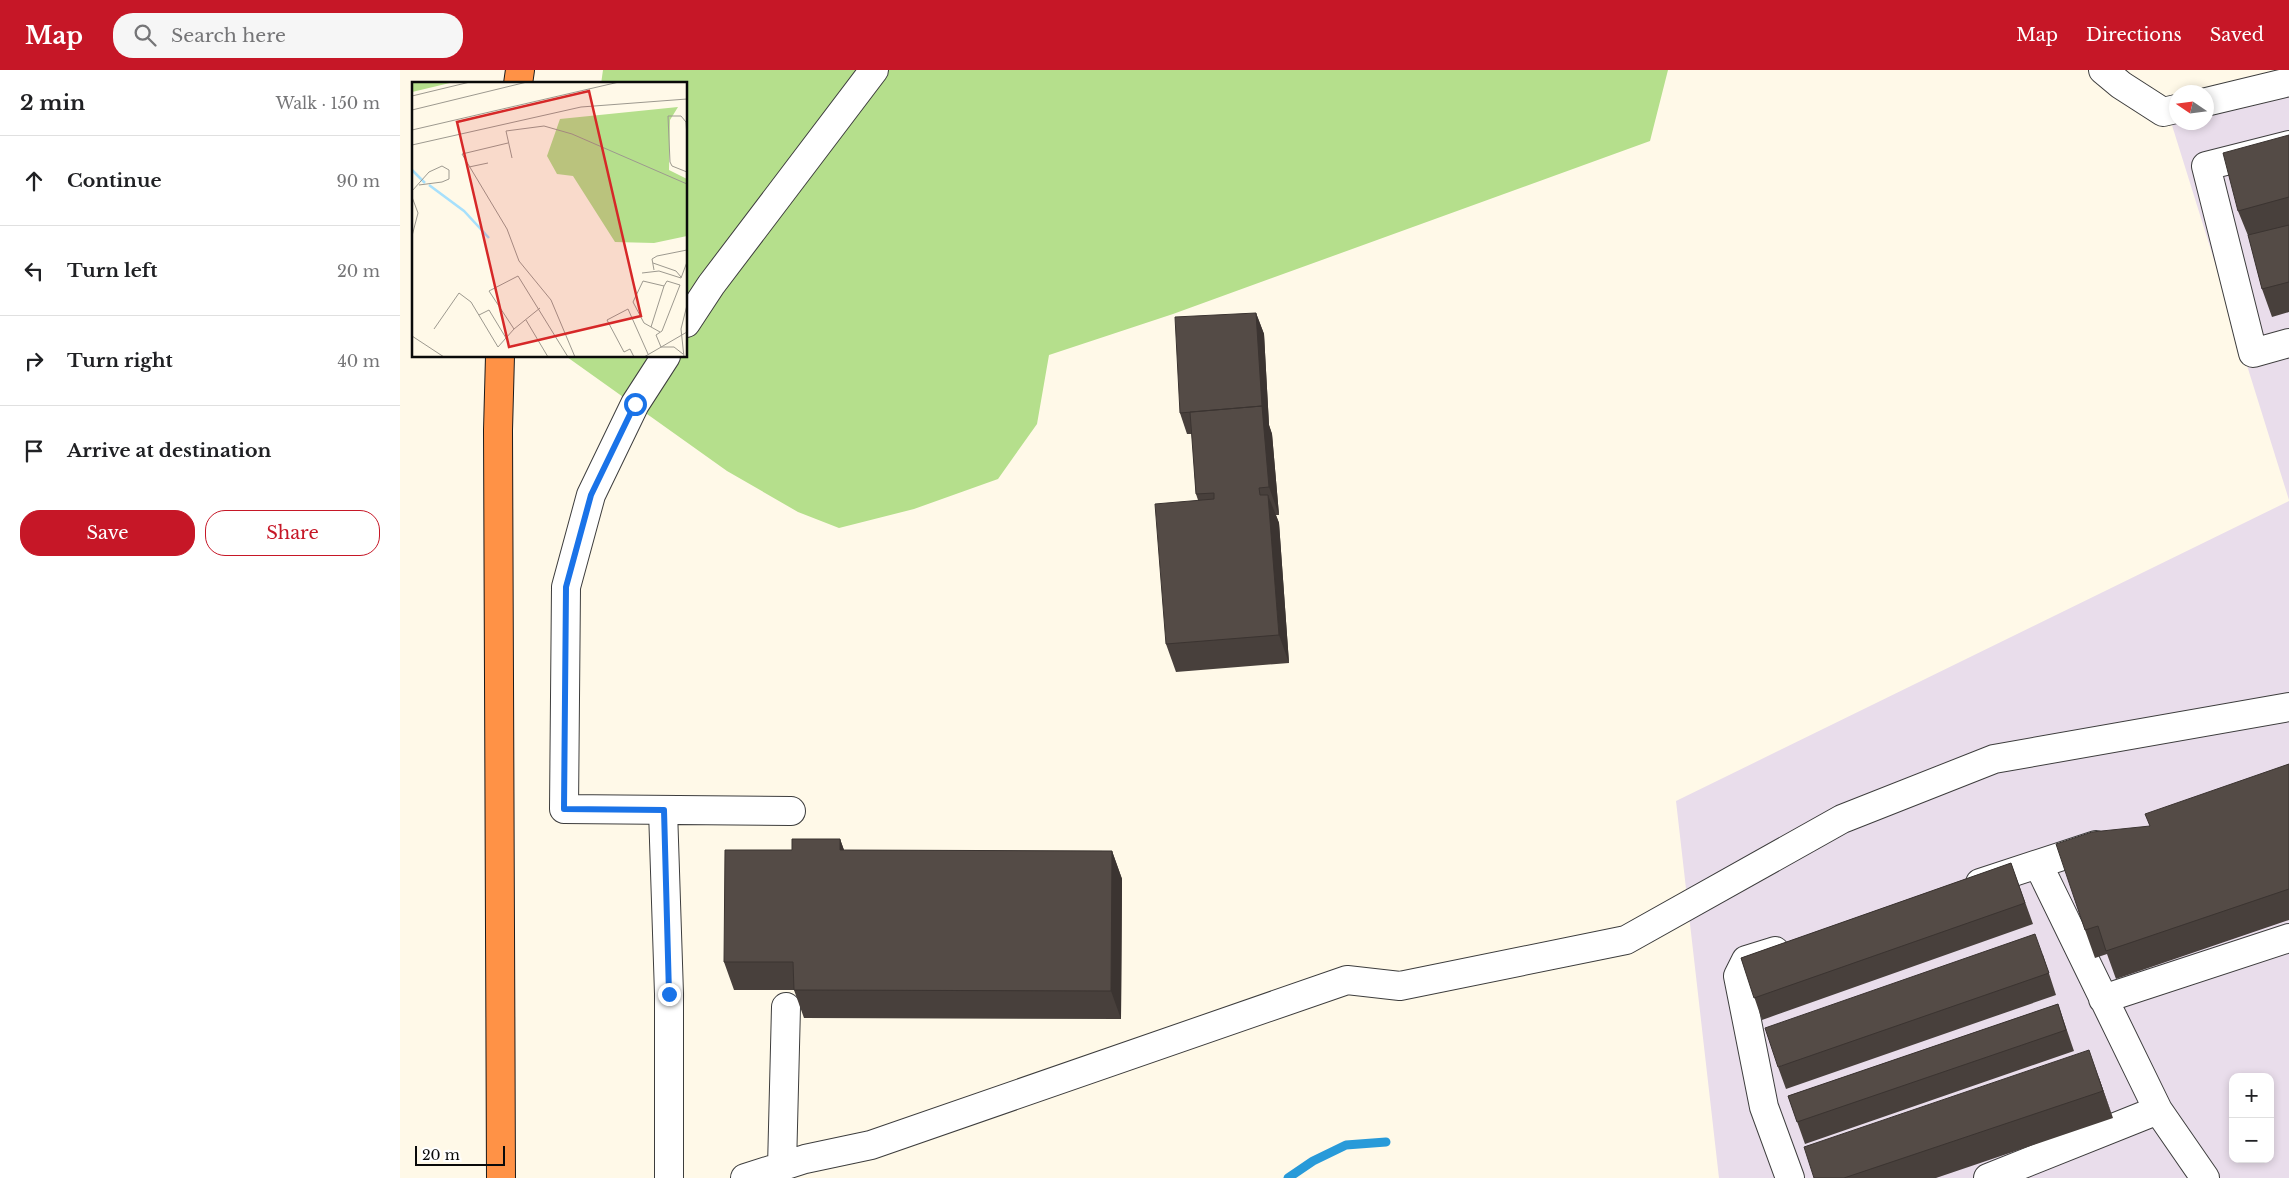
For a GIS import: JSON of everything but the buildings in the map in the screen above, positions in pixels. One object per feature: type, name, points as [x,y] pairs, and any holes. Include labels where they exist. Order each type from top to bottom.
[{"type":"highway","points":[[500,358],[498,439],[501,1178]]},
{"type":"street","points":[[688,320],[710,285],[874,70]]},
{"type":"street","points":[[2103,70],[2121,85],[2169,109]]},
{"type":"street","points":[[2214,100],[2289,82]]},
{"type":"street","points":[[2289,145],[2206,166],[2253,353],[2289,343]]},
{"type":"street","points":[[665,358],[635,404],[591,495],[566,587],[564,809],[791,811]]},
{"type":"street","points":[[745,1178],[805,1160],[871,1145],[1347,980],[1400,986],[1626,940],[1842,819],[1994,759],[2289,707]]},
{"type":"street","points":[[664,810],[669,994],[669,1178]]},
{"type":"street","points":[[1953,892],[2122,836]]},
{"type":"street","points":[[2038,864],[2158,1110],[2205,1178]]},
{"type":"street","points":[[2103,999],[2289,938]]},
{"type":"street","points":[[1790,1178],[1764,1107],[1738,976],[1746,960],[1803,942]]},
{"type":"street","points":[[782,1167],[786,1007]]},
{"type":"street","points":[[1988,1178],[2158,1110]]},
{"type":"shaded area","points":[[2289,71],[2289,500],[2173,130],[2214,130],[2214,92]]},
{"type":"shaded area","points":[[2289,501],[2289,1178],[1719,1178],[1676,801]]},
{"type":"green space","points":[[603,70],[1668,70],[1650,141],[1173,314],[1049,355],[1037,424],[998,479],[914,509],[839,528],[798,512],[727,471],[568,358],[688,358],[688,82],[601,82]]},
{"type":"waterway","points":[[1288,1178],[1313,1161],[1346,1145],[1386,1142]]},
{"type":"route","points":[[635,404],[591,495],[566,587],[564,809],[664,810],[669,994]]}]
